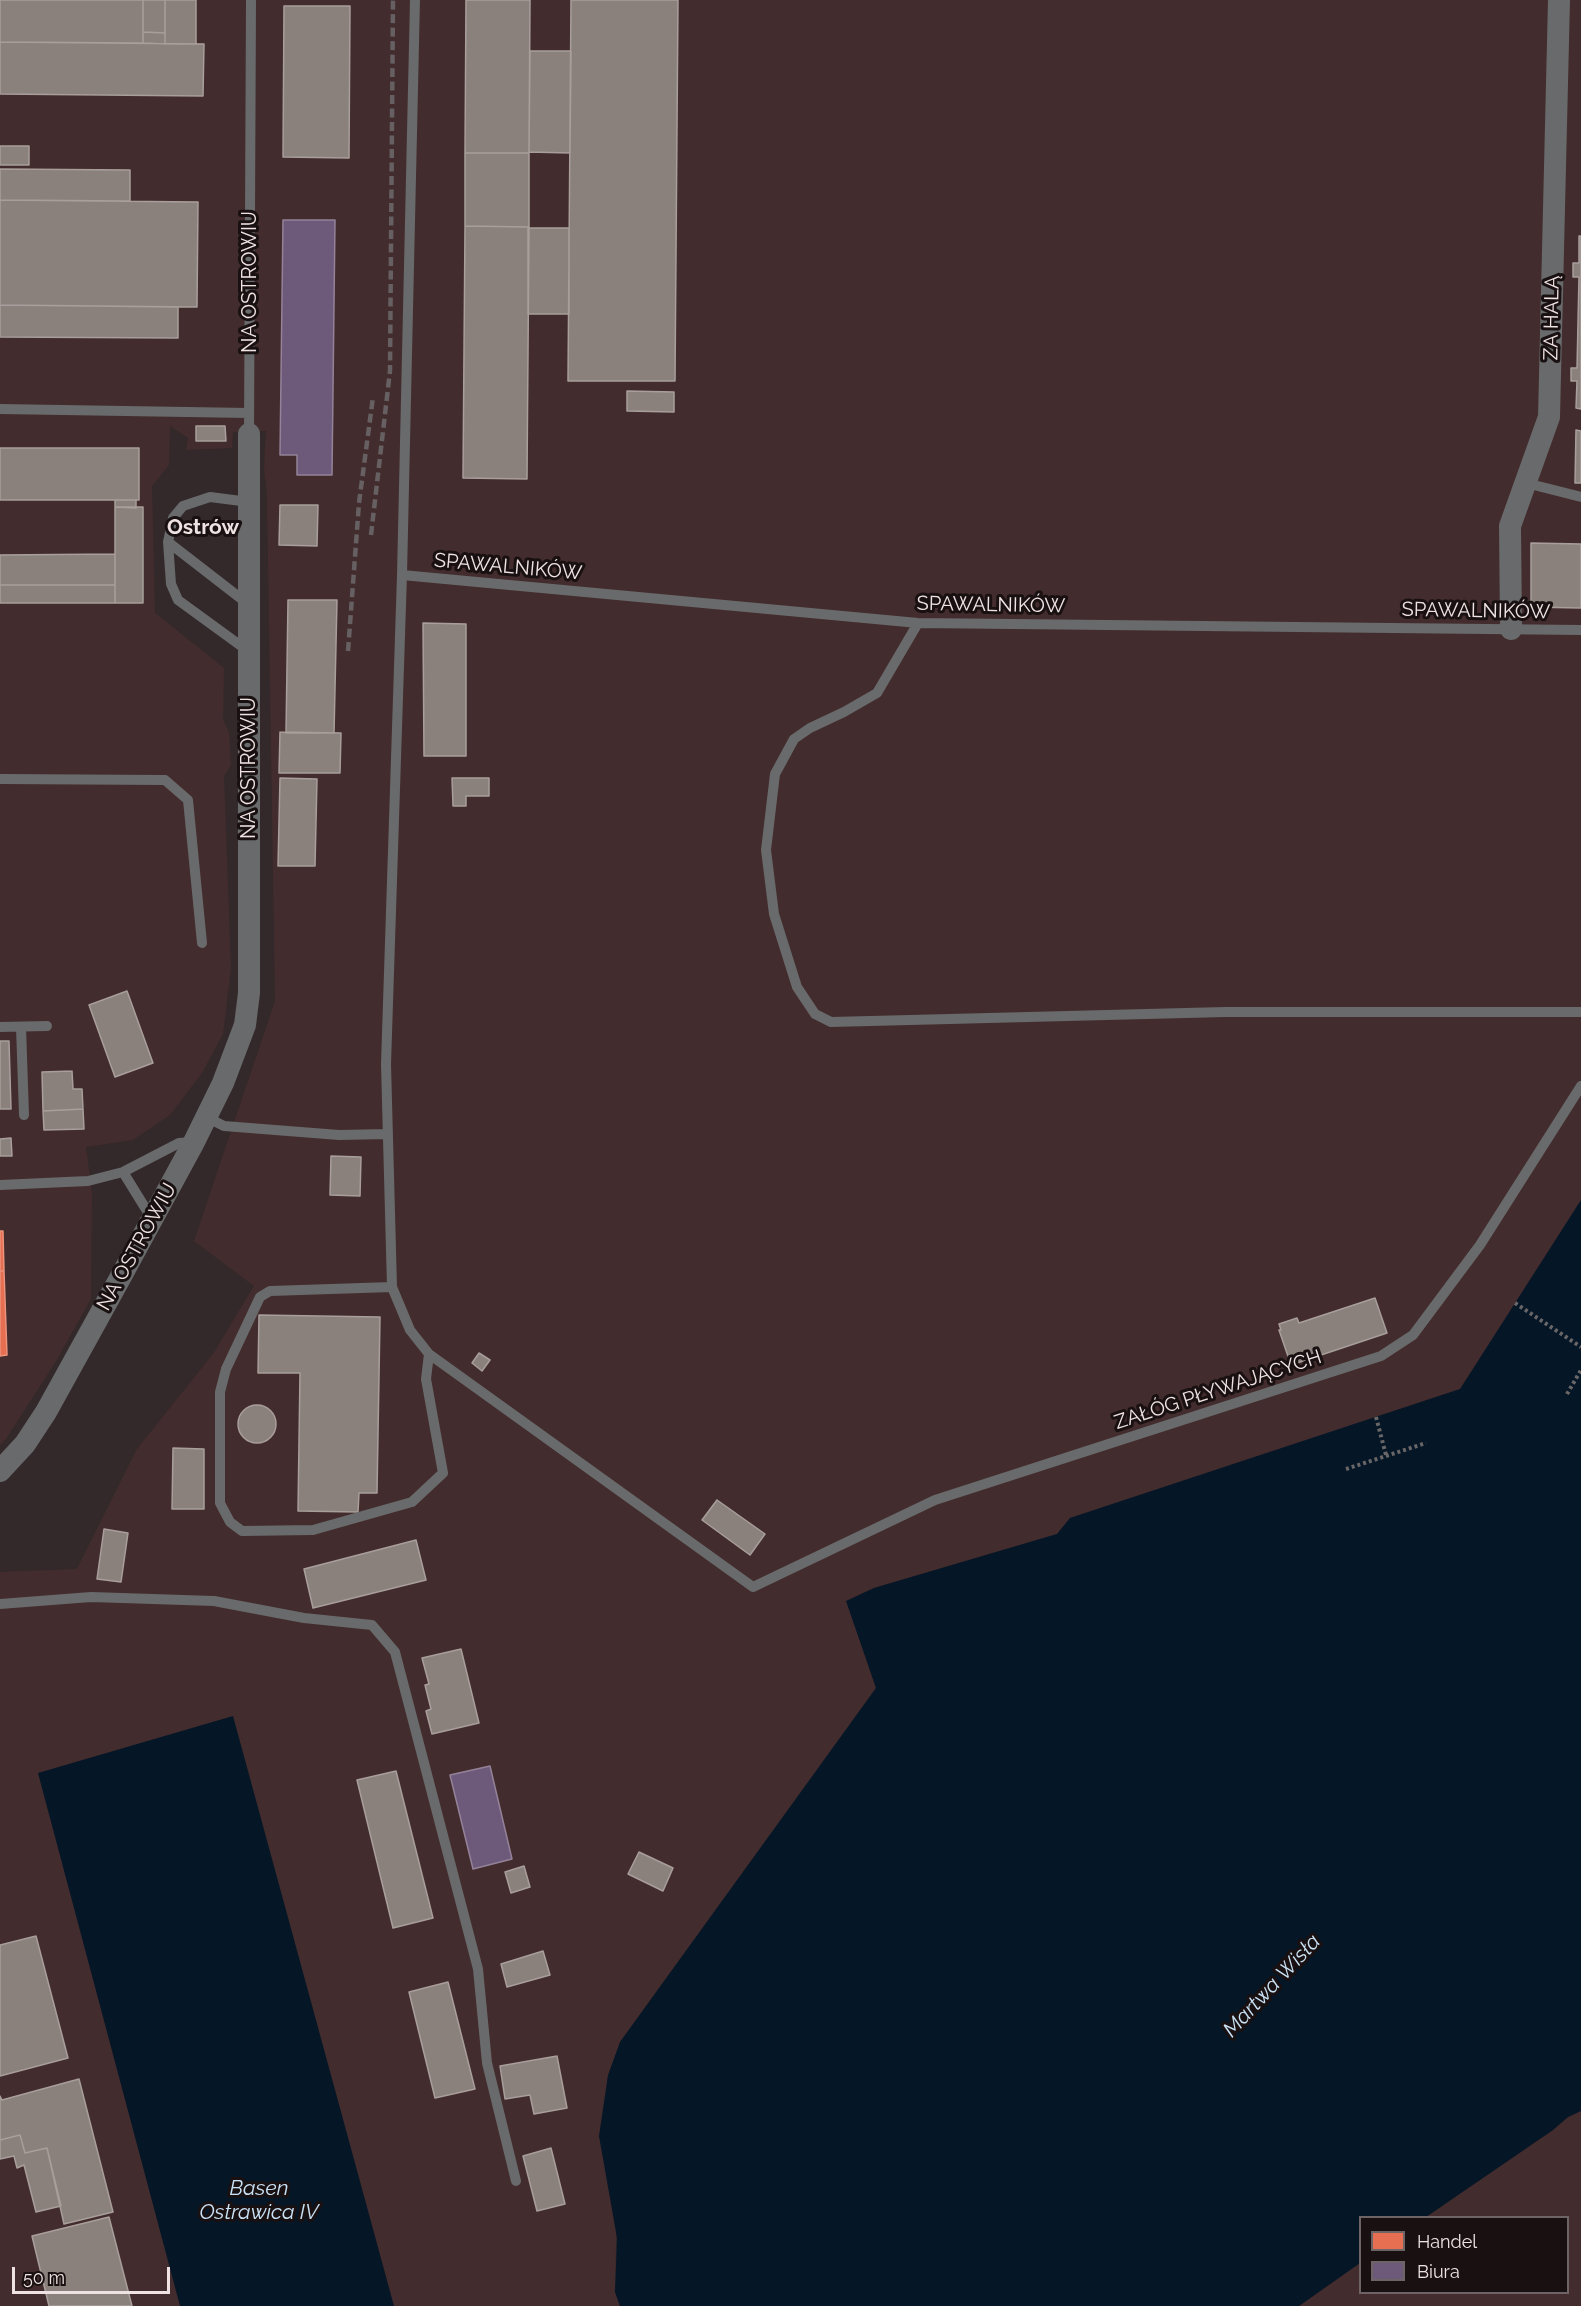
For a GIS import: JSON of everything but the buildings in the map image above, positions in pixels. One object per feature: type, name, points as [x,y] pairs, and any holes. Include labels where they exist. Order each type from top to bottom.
[{"type":"street","name":"ZA HALĄ","points":[[1511,629],[1510,526],[1549,417],[1560,0]]},
{"type":"street","name":"NA OSTROWIU","points":[[0,1472],[25,1444],[46,1412],[152,1219],[223,1083],[245,1025],[249,993],[249,424]]},
{"type":"lane","name":"NA OSTROWIU","points":[[249,424],[251,0]]},
{"type":"lane","points":[[392,1287],[270,1291],[261,1297],[226,1369],[220,1392],[220,1503],[230,1522],[243,1531],[313,1530],[412,1502],[443,1473],[426,1379],[429,1354],[410,1330],[392,1287],[386,1064],[402,575],[415,0]]},
{"type":"lane","points":[[0,409],[249,424]]},
{"type":"lane","points":[[1526,483],[1581,497]]},
{"type":"lane","points":[[248,651],[178,600],[171,584],[168,542],[173,518],[183,506],[210,496],[249,502]]},
{"type":"lane","points":[[168,542],[248,604]]},
{"type":"lane","name":"SPAWALNIKÓW","points":[[402,575],[918,623],[1581,630]]},
{"type":"lane","points":[[918,623],[877,693],[810,728],[794,739],[776,774],[766,850],[774,914],[797,987],[815,1014],[831,1022],[1201,1013],[1581,1012]]},
{"type":"lane","points":[[0,779],[165,780],[188,800],[202,943]]},
{"type":"lane","points":[[0,1027],[47,1026]]},
{"type":"lane","points":[[21,1027],[24,1115]]},
{"type":"lane","name":"ZAŁÓG PŁYWAJĄCYCH","points":[[429,1354],[753,1587],[935,1500],[1381,1356],[1413,1335],[1466,1263],[1581,1086]]},
{"type":"lane","points":[[206,1117],[224,1126],[339,1135],[388,1134]]},
{"type":"lane","points":[[0,1185],[88,1181],[123,1172],[179,1143],[194,1142]]},
{"type":"lane","points":[[123,1172],[152,1219]]},
{"type":"lane","points":[[0,1604],[91,1597],[214,1601],[304,1618],[372,1625],[395,1652],[478,1969],[487,2063],[516,2181]]},
{"type":"path","points":[[1515,1302],[1581,1347]]},
{"type":"path","points":[[1567,1394],[1581,1370]]},
{"type":"path","points":[[1376,1417],[1386,1455]]},
{"type":"path","points":[[1346,1469],[1426,1443]]},
{"type":"shaded area","points":[[0,0],[1581,0],[1581,1200],[1461,1389],[1070,1518],[1057,1534],[874,1588],[847,1601],[876,1688],[620,2042],[615,2292],[620,2306],[0,2306],[0,1572],[77,1569],[137,1449],[213,1354],[254,1286],[194,1241],[275,1001],[267,495],[264,468],[266,431],[233,432],[232,448],[186,450],[188,438],[170,426],[169,465],[152,486],[155,613],[224,668],[223,720],[229,732],[231,765],[224,776],[231,968],[223,1034],[202,1073],[170,1115],[133,1140],[86,1147],[92,1193],[91,1299],[56,1361],[0,1445]]},
{"type":"shaded area","points":[[1581,2111],[1581,2306],[1299,2306],[1359,2264],[1359,2294],[1569,2294],[1569,2216],[1427,2216],[1553,2130],[1568,2117]]},
{"type":"water","name":"Martwa Wisła","points":[[1581,1200],[1581,2111],[1568,2117],[1553,2130],[1427,2216],[1359,2216],[1359,2264],[1299,2306],[620,2306],[615,2292],[617,2238],[599,2136],[608,2075],[620,2042],[876,1688],[846,1601],[874,1588],[1057,1534],[1070,1518],[1460,1389]]},
{"type":"water","name":"Basen Ostrawica IV","points":[[233,1716],[394,2306],[180,2306],[38,1773]]},
{"type":"railway","points":[[371,535],[390,371],[393,0]]},
{"type":"railway","points":[[348,651],[359,503],[373,397]]},
{"type":"district","name":"Ostrów","points":[[203,528]]}]
